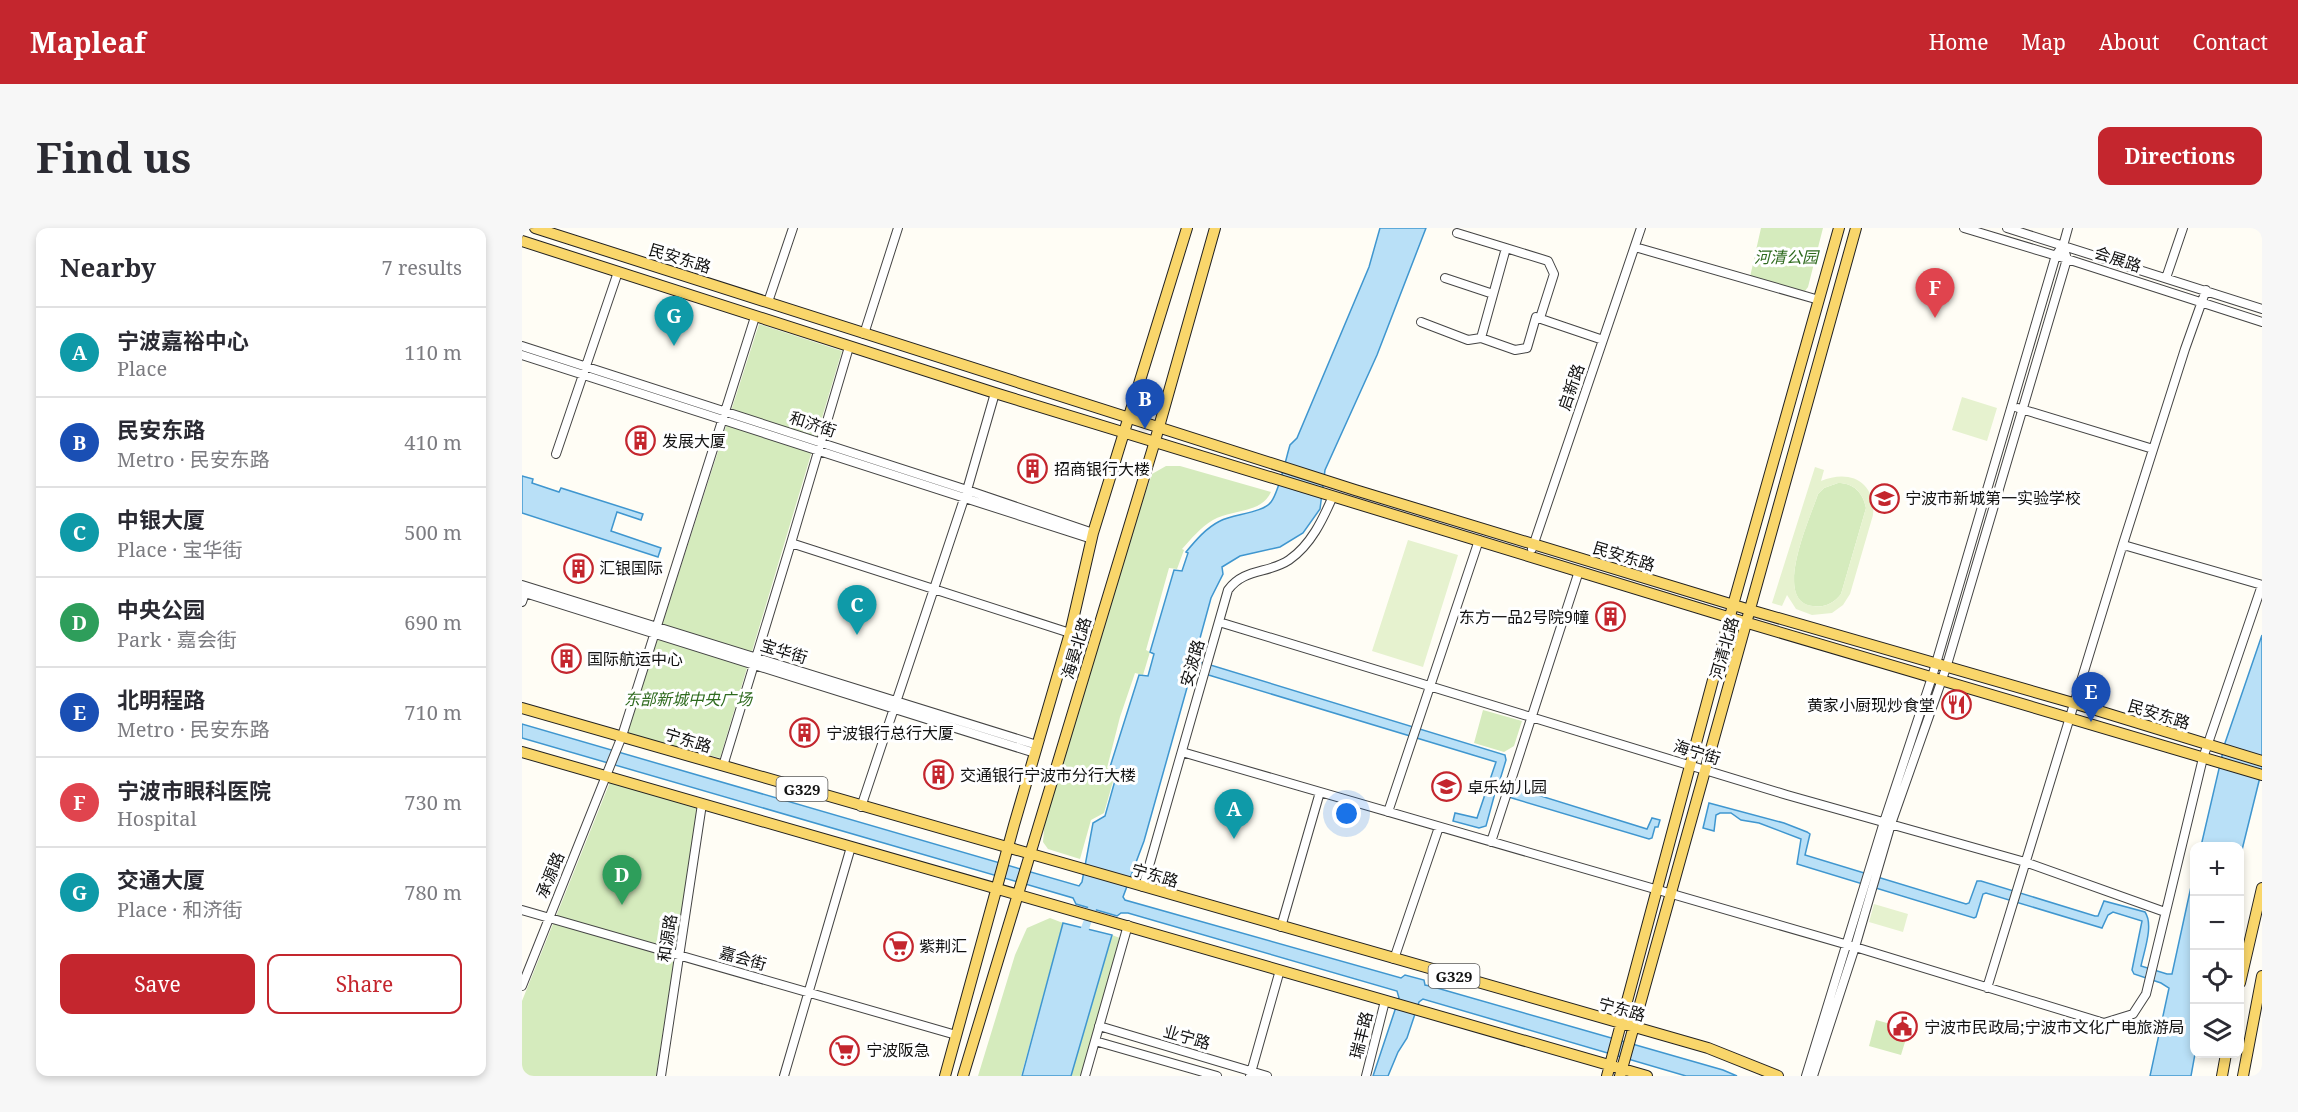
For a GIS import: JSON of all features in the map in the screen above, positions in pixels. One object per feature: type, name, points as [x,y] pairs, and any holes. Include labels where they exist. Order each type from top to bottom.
[{"type":"main road","name":"民安东路","points":[[535,228],[1288,469],[1733,605],[1940,667],[2073,703],[2262,761]]},
{"type":"main road","name":"海晏北路","points":[[945,1076],[1070,633],[1093,536],[1187,228]]},
{"type":"main road","name":"海晏北路","points":[[963,1076],[1155,441],[1215,228]]},
{"type":"main road","name":"河清北路","points":[[1608,1071],[1733,605],[1839,228]]},
{"type":"main road","name":"河清北路","points":[[1621,1073],[1856,228]]},
{"type":"main road","name":"民安东路","points":[[522,241],[995,393],[1731,618],[2262,775]]},
{"type":"main road","name":"宁东路","points":[[522,708],[1708,1048],[1778,1076]]},
{"type":"main road","name":"G329","points":[[522,752],[1128,925],[1385,1001],[1608,1071],[1647,1076]]},
{"type":"main road","points":[[2244,966],[2262,888]]},
{"type":"main road","points":[[2243,1076],[2262,976]]},
{"type":"main road","points":[[2222,1076],[2225,1058]]},
{"type":"street","points":[[768,302],[793,228]]},
{"type":"street","points":[[864,334],[898,228]]},
{"type":"street","name":"启新路","points":[[1530,556],[1641,228]]},
{"type":"street","name":"会展路","points":[[1964,228],[2202,301],[2262,322]]},
{"type":"street","name":"会展路","points":[[2007,228],[2262,309]]},
{"type":"street","points":[[1813,1076],[1887,823],[1937,679],[2055,255],[2063,246],[2068,228]]},
{"type":"street","points":[[2166,278],[2183,228]]},
{"type":"street","points":[[1457,233],[1548,261],[1554,274],[1540,318]]},
{"type":"street","points":[[1940,667],[2067,259],[2063,246]]},
{"type":"street","points":[[1635,247],[1819,300]]},
{"type":"street","points":[[1480,338],[1506,248]]},
{"type":"street","points":[[556,454],[618,272]]},
{"type":"street","points":[[1445,278],[1493,294]]},
{"type":"street","points":[[1987,988],[2073,703],[2206,290]]},
{"type":"street","name":"承源路","points":[[522,986],[622,736],[755,317]]},
{"type":"street","points":[[1420,322],[1468,340],[1480,338],[1515,350],[1527,348],[1536,317],[1603,340]]},
{"type":"street","name":"和济街","points":[[522,346],[584,371]]},
{"type":"street","points":[[723,766],[849,347]]},
{"type":"street","name":"和济街","points":[[522,355],[584,371],[723,415],[1093,536]]},
{"type":"street","points":[[861,807],[966,494],[995,393]]},
{"type":"street","points":[[2012,406],[2153,449]]},
{"type":"street","name":"安波路","points":[[1143,887],[1228,590],[1232,584],[1251,572],[1289,560],[1318,528],[1333,496]]},
{"type":"street","points":[[1388,812],[1479,540]]},
{"type":"street","points":[[791,543],[1070,633]]},
{"type":"street","points":[[1182,752],[1851,946],[2104,1023],[2133,1014],[2146,994],[2203,758],[2262,585],[2127,546],[2123,547]]},
{"type":"street","points":[[1491,842],[1580,571]]},
{"type":"street","name":"宝华街","points":[[523,593],[654,630],[1036,749]]},
{"type":"street","name":"海宁街","points":[[1219,621],[1691,766],[2025,862],[2165,912]]},
{"type":"street","points":[[1281,927],[1320,792]]},
{"type":"street","name":"和源路","points":[[661,1076],[702,804]]},
{"type":"street","points":[[1394,959],[1439,827]]},
{"type":"street","points":[[784,1076],[851,847]]},
{"type":"street","name":"嘉会街","points":[[522,910],[956,1035]]},
{"type":"street","points":[[1085,1076],[1128,925]]},
{"type":"street","points":[[1806,1076],[1851,946]]},
{"type":"street","points":[[1250,1074],[1280,970]]},
{"type":"street","name":"瑞丰路","points":[[1366,1076],[1385,1001]]},
{"type":"street","name":"业宁路","points":[[1099,1026],[1250,1074],[1267,1076]]},
{"type":"street","name":"业宁路","points":[[1095,1041],[1217,1076]]},
{"type":"green space","name":"河清公园","points":[[1761,228],[1823,228],[1805,291],[1750,277]]},
{"type":"green space","name":"东部新城中央广场","points":[[759,324],[842,351],[720,758],[627,734]]},
{"type":"green space","points":[[1962,397],[1997,408],[1987,441],[1952,430]]},
{"type":"green space","points":[[1166,466],[1180,466],[1271,492],[1266,499],[1253,508],[1208,523],[1182,549],[1184,550],[1177,569],[1169,568],[1146,650],[1150,652],[1143,675],[1135,673],[1120,717],[1107,768],[1116,771],[1104,813],[1091,820],[1080,859],[1048,849],[1043,842],[1045,819],[1144,497],[1152,474]]},
{"type":"green space","points":[[1815,467],[1824,470],[1821,481],[1841,476],[1859,481],[1870,494],[1873,515],[1850,594],[1843,605],[1832,613],[1812,615],[1796,609],[1787,595],[1782,606],[1772,603]],"holes":[[[1844,483],[1857,490],[1866,508],[1841,594],[1829,604],[1813,606],[1801,601],[1795,590],[1794,574],[1797,557],[1818,494],[1824,488]]]},
{"type":"green space","points":[[1844,483],[1857,490],[1866,508],[1841,594],[1829,604],[1813,606],[1801,601],[1795,590],[1794,575],[1797,557],[1818,494],[1824,488]]},
{"type":"green space","points":[[1408,540],[1458,555],[1423,667],[1372,651]]},
{"type":"green space","points":[[1483,710],[1522,721],[1514,746],[1504,752],[1474,743]]},
{"type":"green space","points":[[610,782],[698,808],[656,1076],[522,1076],[522,1001]]},
{"type":"green space","points":[[1874,904],[1908,914],[1903,932],[1869,922]]},
{"type":"green space","points":[[1050,918],[1063,923],[1021,1076],[978,1076],[1015,955],[1027,928]]},
{"type":"green space","points":[[1112,935],[1120,938],[1081,1076],[1071,1076]]},
{"type":"green space","points":[[1876,1020],[1909,1029],[1901,1055],[1869,1046]]},
{"type":"water","points":[[1380,228],[1426,228],[1377,355],[1325,470],[1320,509],[1303,533],[1280,547],[1240,556],[1222,567],[1223,574],[1211,598],[1194,660],[1505,755],[1506,760],[1499,783],[1647,829],[1652,818],[1660,820],[1658,827],[1655,827],[1652,838],[1649,839],[1495,793],[1486,826],[1479,828],[1453,821],[1455,813],[1477,818],[1496,762],[1192,670],[1144,841],[1123,897],[1125,900],[1401,978],[1405,975],[1424,980],[1425,985],[1723,1070],[1737,1076],[1686,1076],[1423,999],[1419,1002],[1407,1038],[1388,1076],[1373,1076],[1399,998],[1397,991],[1128,913],[1121,913],[1117,916],[1076,904],[1073,898],[522,738],[522,724],[1079,886],[1082,882],[1093,823],[1105,816],[1118,770],[1110,767],[1139,675],[1148,676],[1154,654],[1150,652],[1174,570],[1182,571],[1188,553],[1186,552],[1210,527],[1220,521],[1261,509],[1271,502],[1290,445],[1297,438],[1369,267]]},
{"type":"water","points":[[522,476],[533,479],[532,483],[559,492],[561,488],[643,514],[641,520],[617,512],[611,531],[661,548],[658,557],[522,513]]},
{"type":"water","points":[[2262,635],[2262,769],[2244,842],[2202,842],[2225,743]]},
{"type":"water","points":[[1709,803],[1784,823],[1807,832],[1810,834],[1805,855],[1966,904],[1969,903],[1977,881],[1981,881],[2095,916],[2098,916],[2104,901],[2145,912],[2149,924],[2141,966],[2167,974],[2172,974],[2190,891],[2190,1058],[2194,1058],[2191,1076],[2150,1076],[2169,988],[2134,974],[2132,970],[2142,921],[2113,912],[2108,915],[2102,928],[1986,893],[1983,894],[1974,918],[1797,864],[1801,839],[1759,823],[1741,820],[1731,813],[1716,815],[1714,831],[1703,828]]},
{"type":"water","points":[[1063,923],[1112,935],[1071,1076],[1022,1076]]},
{"type":"waterway","points":[[1082,937],[1095,900]]},
{"type":"place","name":"宁波市眼科医院","points":[[1935,318]]},
{"type":"place","name":"交通大厦","points":[[674,346]]},
{"type":"place","name":"民安东路","points":[[1145,429]]},
{"type":"place","name":"发展大厦","points":[[641,441]]},
{"type":"place","name":"招商银行大楼","points":[[1033,469]]},
{"type":"place","name":"宁波市新城第一实验学校","points":[[1884,498]]},
{"type":"place","name":"汇银国际","points":[[578,568]]},
{"type":"place","name":"东方一品2号院9幢","points":[[1610,617]]},
{"type":"place","name":"中银大厦","points":[[857,635]]},
{"type":"place","name":"国际航运中心","points":[[566,659]]},
{"type":"place","name":"黄家小厨现炒食堂","points":[[1956,705]]},
{"type":"place","name":"北明程路","points":[[2091,722]]},
{"type":"place","name":"宁波银行总行大厦","points":[[805,733]]},
{"type":"place","name":"交通银行宁波市分行大楼","points":[[939,775]]},
{"type":"place","name":"卓乐幼儿园","points":[[1446,787]]},
{"type":"place","name":"宁波嘉裕中心","points":[[1234,839]]},
{"type":"place","name":"中央公园","points":[[622,905]]},
{"type":"place","name":"紫荆汇","points":[[898,946]]},
{"type":"place","name":"宁波市民政局;宁波市文化广电旅游局","points":[[1903,1027]]},
{"type":"place","name":"宁波阪急","points":[[845,1050]]}]
